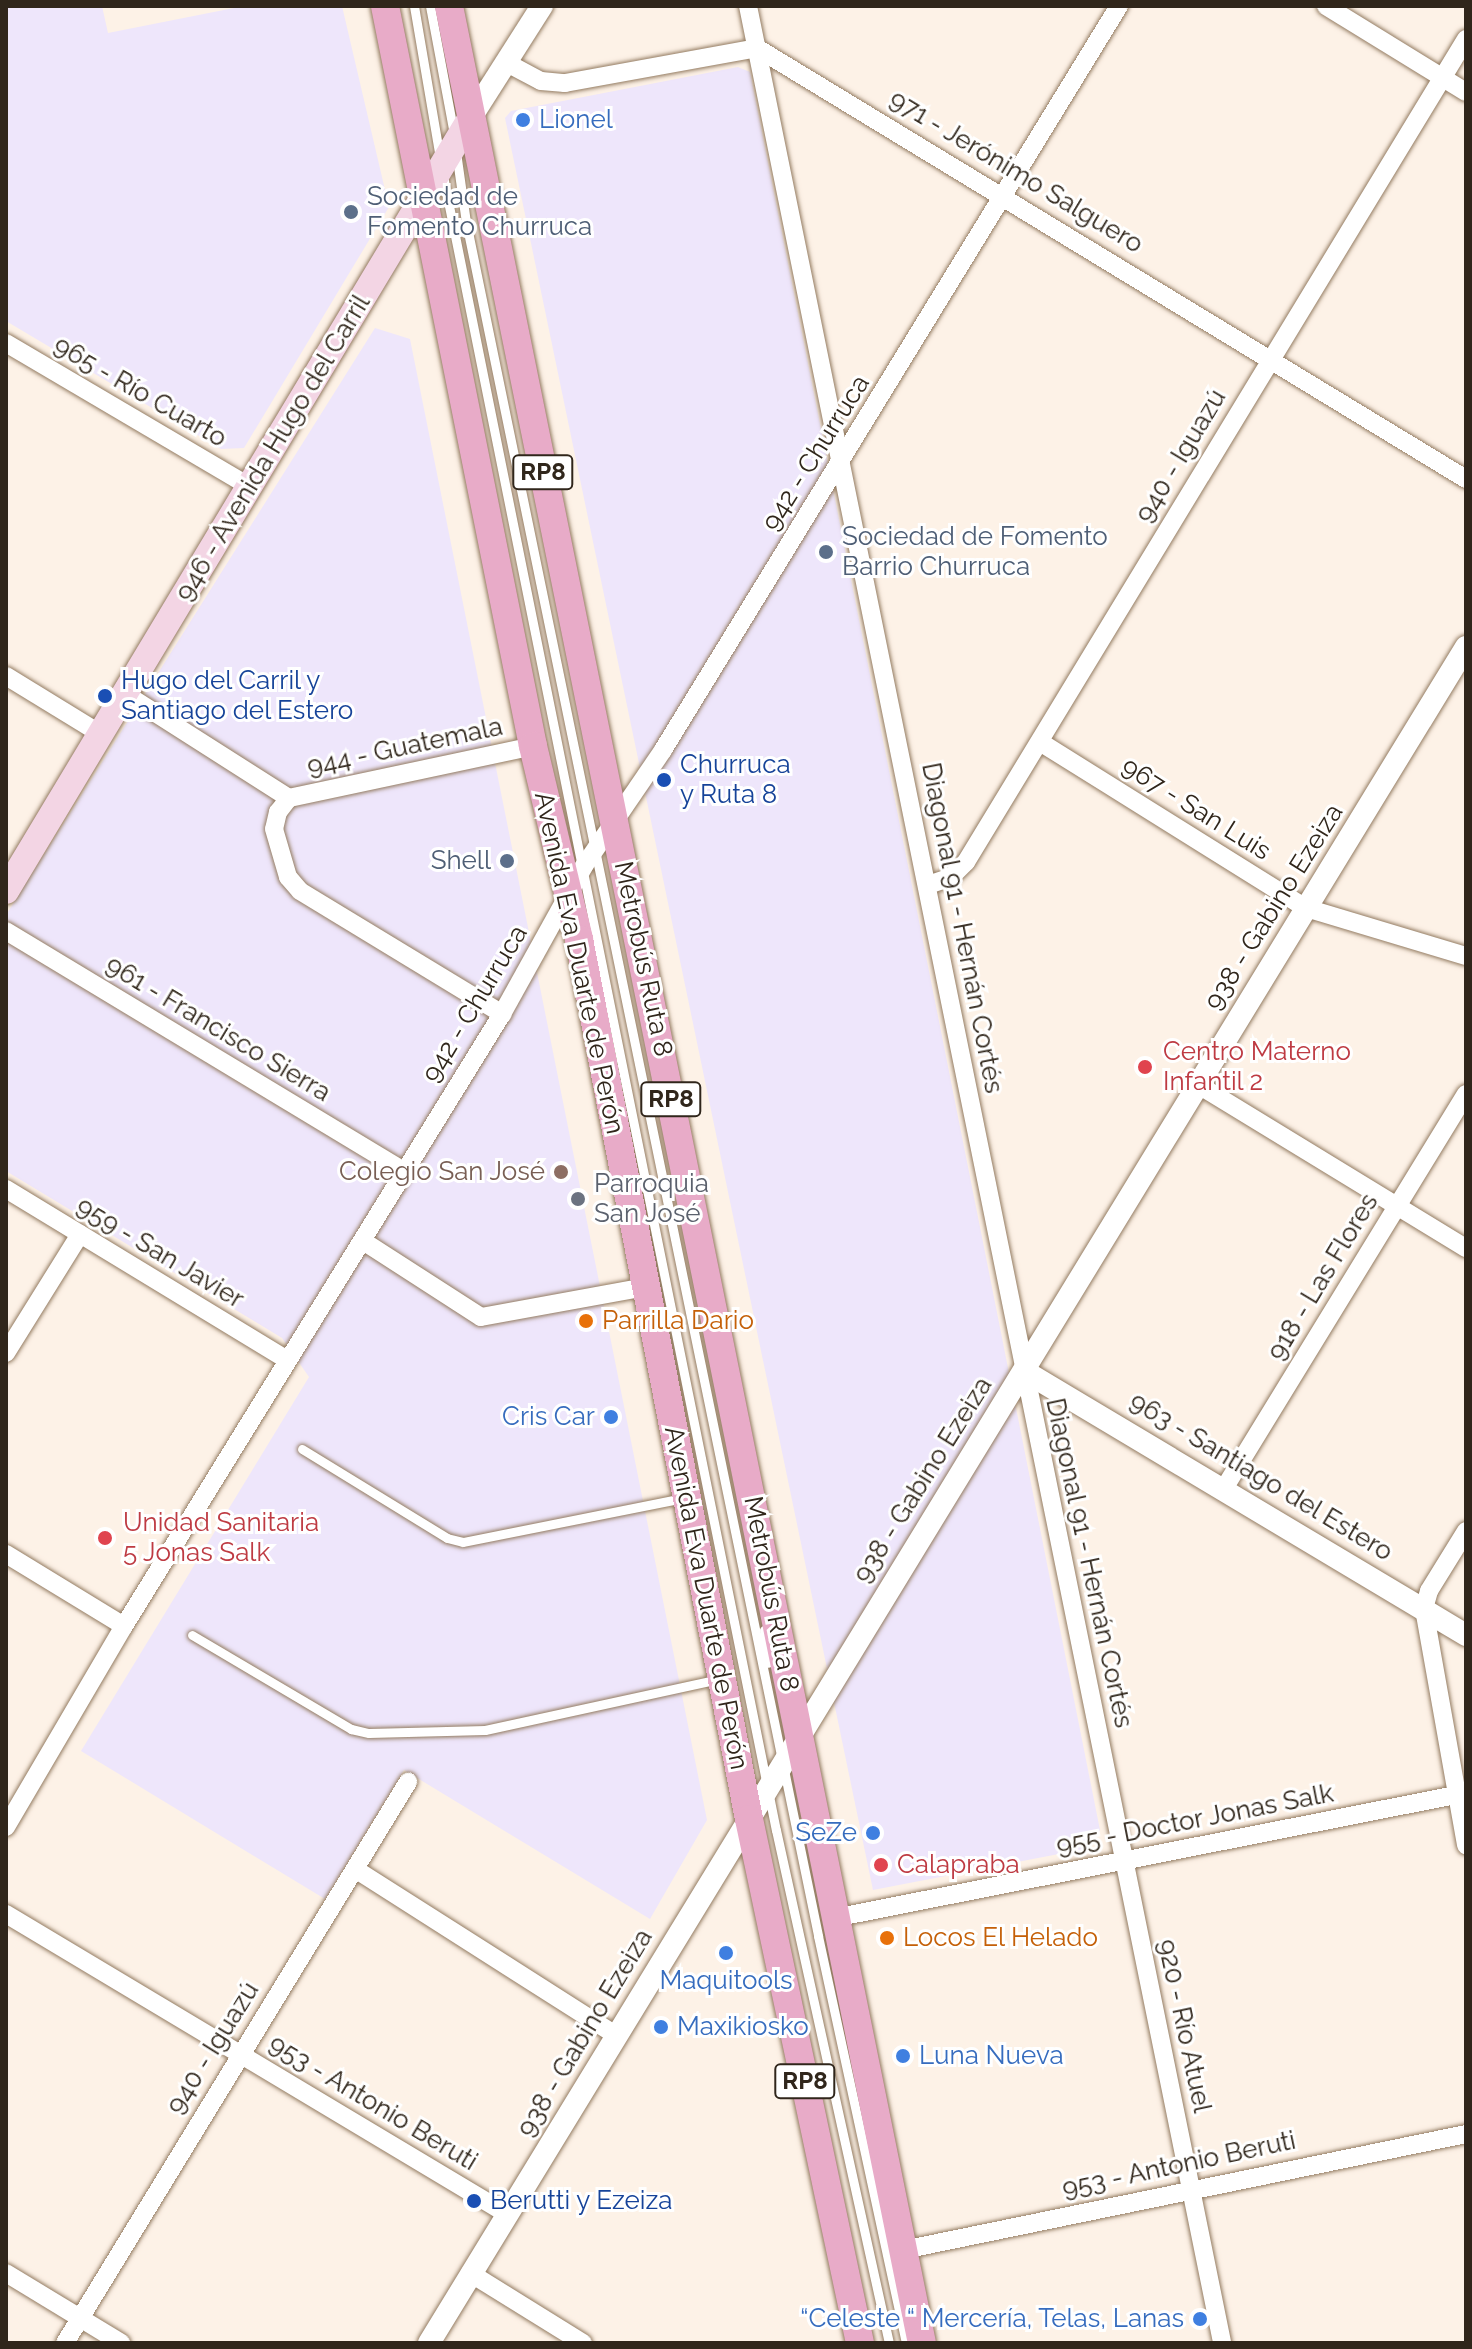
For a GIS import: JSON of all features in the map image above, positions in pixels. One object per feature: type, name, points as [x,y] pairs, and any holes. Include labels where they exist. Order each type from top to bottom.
[{"type":"main road","name":"Avenida Eva Duarte de Perón","points":[[385,6],[533,746],[568,898],[749,1819],[860,2343]]},
{"type":"main road","name":"RP8","points":[[449,6],[727,1373],[787,1727],[839,1917],[922,2343]]},
{"type":"main road","name":"946 - Avenida Hugo del Carril","points":[[6,891],[247,485],[425,200],[470,119]]},
{"type":"street","name":"946 - Avenida Hugo del Carril","points":[[470,119],[542,6]]},
{"type":"street","name":"Diagonal 91 - Hernán Cortés","points":[[748,6],[1123,1861]]},
{"type":"street","name":"942 - Churruca","points":[[6,1827],[124,1626],[502,1014],[584,866],[615,825],[1119,6]]},
{"type":"street","points":[[1326,6],[1466,92]]},
{"type":"street","name":"940 - Iguazú","points":[[928,885],[959,872],[1466,39]]},
{"type":"street","points":[[507,63],[541,81],[565,83],[757,48]]},
{"type":"street","name":"971 - Jerónimo Salguero","points":[[757,48],[1004,195],[1466,479]]},
{"type":"street","name":"965 - Río Cuarto","points":[[6,343],[247,485]]},
{"type":"street","name":"938 - Gabino Ezeiza","points":[[429,2343],[769,1788],[782,1760],[787,1727],[1024,1371],[1466,647]]},
{"type":"street","points":[[6,676],[99,733]]},
{"type":"street","points":[[124,693],[289,798],[278,812],[274,829],[283,865],[300,891],[502,1014]]},
{"type":"street","name":"967 - San Luis","points":[[1040,742],[1306,908],[1466,956]]},
{"type":"street","name":"944 - Guatemala","points":[[289,798],[533,746]]},
{"type":"street","name":"961 - Francisco Sierra","points":[[6,931],[404,1171]]},
{"type":"street","points":[[1197,1084],[1466,1248]]},
{"type":"street","name":"918 - Las Flores","points":[[1225,1487],[1466,1094]]},
{"type":"street","name":"959 - San Javier","points":[[6,1189],[287,1360]]},
{"type":"street","points":[[6,1353],[80,1234]]},
{"type":"street","points":[[363,1241],[481,1317],[646,1287]]},
{"type":"street","name":"963 - Santiago del Estero","points":[[1024,1371],[1225,1487],[1466,1635]]},
{"type":"street","points":[[1466,1531],[1429,1591],[1424,1609],[1461,1794],[1466,1845]]},
{"type":"street","points":[[6,1554],[124,1626]]},
{"type":"street","name":"940 - Iguazú","points":[[65,2343],[239,2053],[408,1782]]},
{"type":"street","name":"955 - Doctor Jonas Salk","points":[[839,1917],[1461,1794]]},
{"type":"street","name":"920 - Río Atuel","points":[[1123,1861],[1222,2343]]},
{"type":"street","points":[[355,1869],[616,2035]]},
{"type":"street","name":"953 - Antonio Beruti","points":[[6,1914],[507,2214]]},
{"type":"street","name":"953 - Antonio Beruti","points":[[903,2250],[1191,2188],[1466,2134]]},
{"type":"street","points":[[6,2273],[121,2343]]},
{"type":"street","points":[[470,2273],[583,2343]]},
{"type":"lane","name":"Metrobús Ruta 8","points":[[414,6],[442,169],[769,1788],[889,2343]]},
{"type":"lane","name":"Metrobús Ruta 8","points":[[430,6],[466,222],[787,1727]]},
{"type":"lane","points":[[302,1449],[447,1538],[463,1542],[686,1497]]},
{"type":"lane","points":[[192,1635],[351,1729],[369,1733],[485,1730],[722,1678]]},
{"type":"lane","points":[[782,1760],[906,2343]]},
{"type":"shaded area","points":[[6,6],[102,6],[108,33],[244,6],[342,6],[389,207],[244,448],[221,449],[6,321]]},
{"type":"shaded area","points":[[738,67],[750,72],[1100,1830],[1090,1848],[873,1890],[505,118],[511,111]]},
{"type":"shaded area","points":[[375,328],[410,339],[707,1820],[650,1919],[404,1770],[325,1899],[81,1751],[309,1377],[282,1338],[6,1171],[6,915]]},
{"type":"place","name":"Lionel","points":[[523,120]]},
{"type":"place","name":"Sociedad de Fomento Churruca","points":[[351,212]]},
{"type":"place","name":"Sociedad de Fomento Barrio Churruca","points":[[826,552]]},
{"type":"place","name":"Hugo del Carril y Santiago del Estero","points":[[105,696]]},
{"type":"place","name":"Churruca y Ruta 8","points":[[664,780]]},
{"type":"place","name":"Shell","points":[[507,861]]},
{"type":"place","name":"Centro Materno Infantil 2","points":[[1145,1067]]},
{"type":"place","name":"Colegio San José","points":[[561,1172]]},
{"type":"place","name":"Parroquia San José","points":[[578,1199]]},
{"type":"place","name":"Parrilla Dario","points":[[586,1321]]},
{"type":"place","name":"Cris Car","points":[[611,1417]]},
{"type":"place","name":"Unidad Sanitaria 5 Jonas Salk","points":[[105,1538]]},
{"type":"place","name":"SeZe","points":[[873,1833]]},
{"type":"place","name":"Calapraba","points":[[881,1865]]},
{"type":"place","name":"Locos El Helado","points":[[887,1938]]},
{"type":"place","name":"Maquitools","points":[[726,1953]]},
{"type":"place","name":"Maxikiosko","points":[[661,2027]]},
{"type":"place","name":"Luna Nueva","points":[[903,2056]]},
{"type":"place","name":"Berutti y Ezeiza","points":[[474,2201]]},
{"type":"place","name":"“Celeste “ Mercería, Telas, Lanas","points":[[1200,2319]]}]
